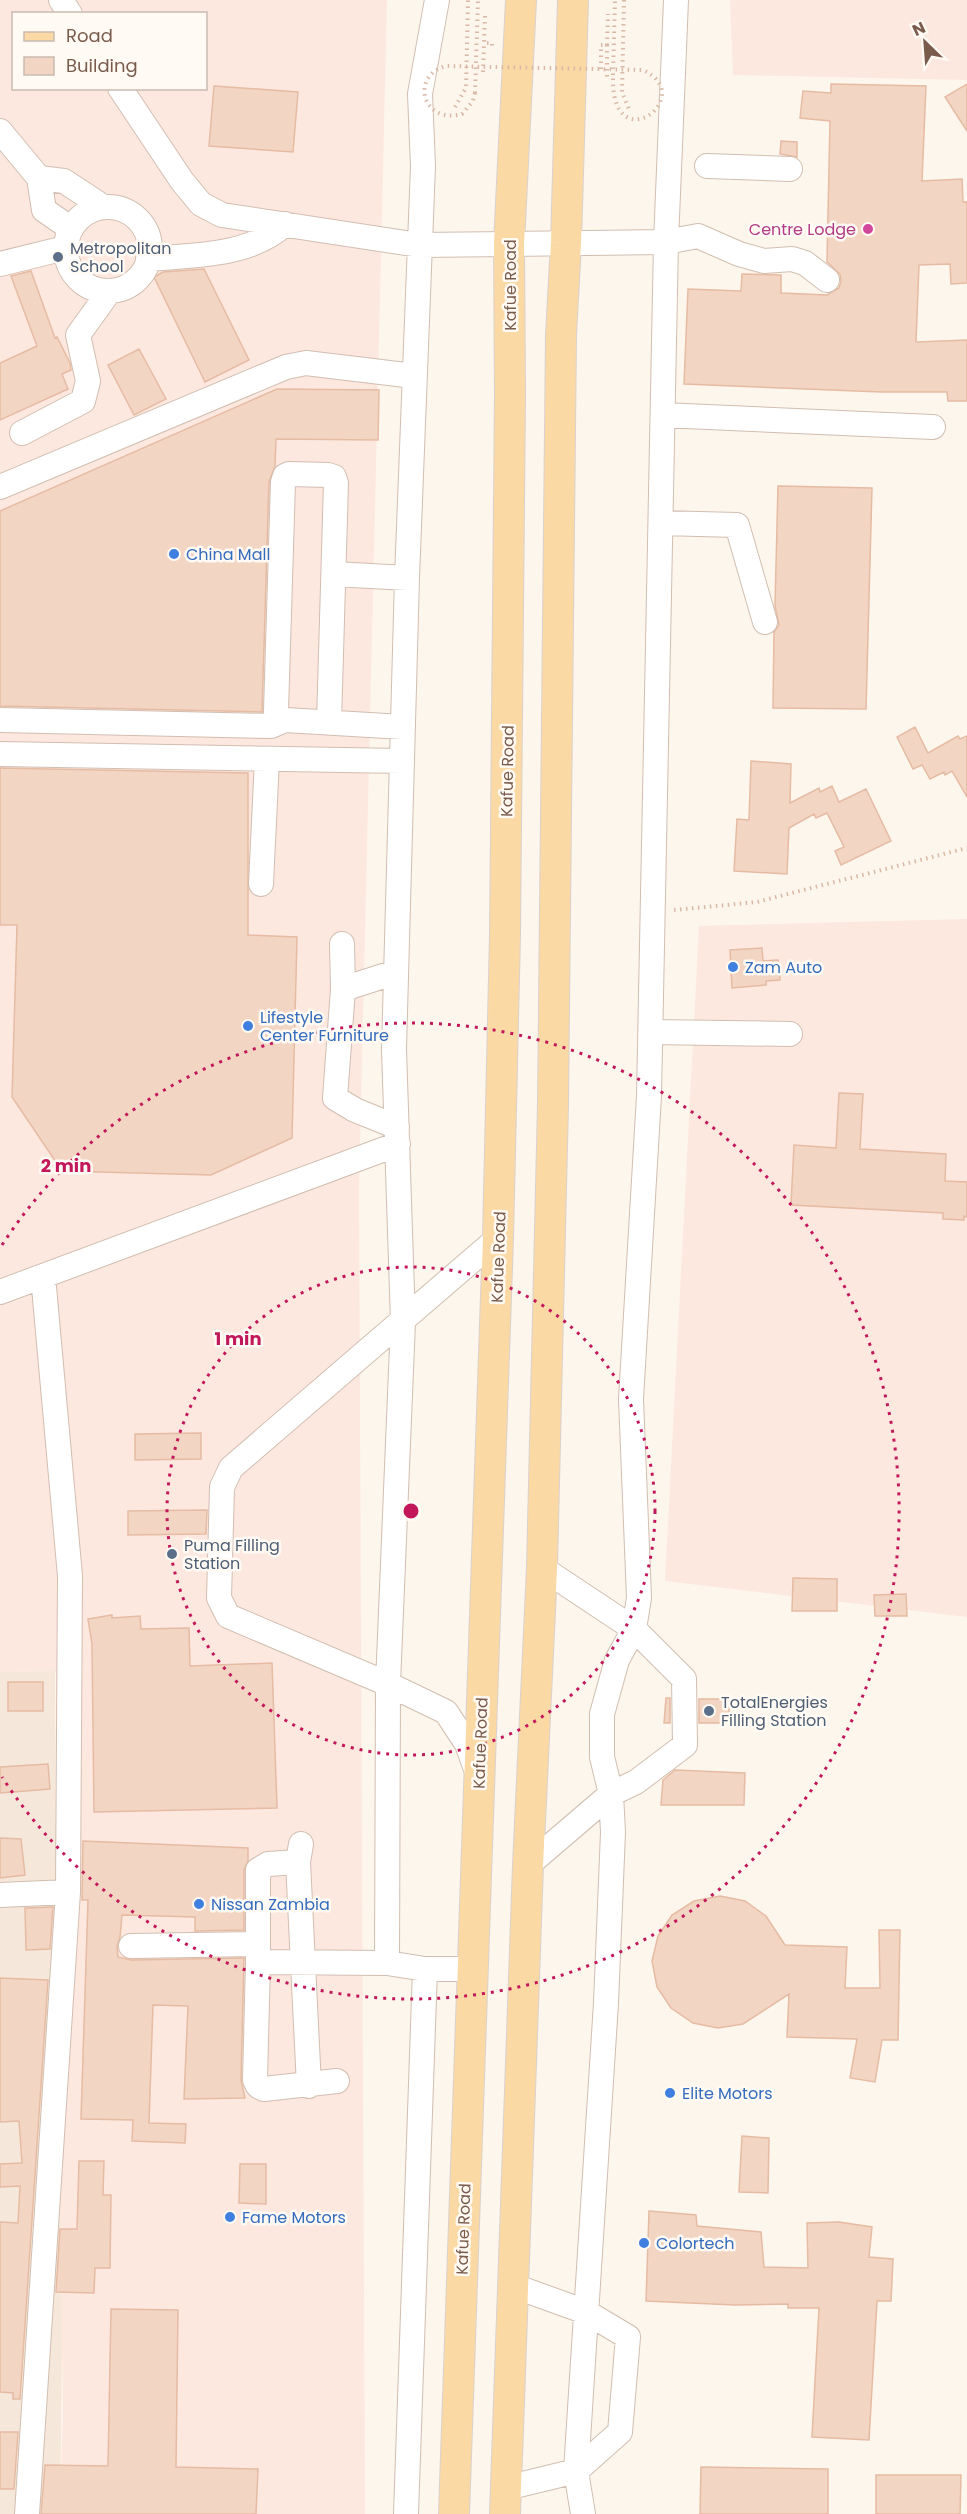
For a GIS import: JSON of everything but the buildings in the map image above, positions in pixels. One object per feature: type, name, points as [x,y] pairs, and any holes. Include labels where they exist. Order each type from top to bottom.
[{"type":"main road","name":"Kafue Road","points":[[454,2514],[498,1238],[505,922],[510,394],[509,244],[521,0]]},
{"type":"main road","points":[[505,2501],[528,1865],[542,1568],[553,1104],[561,335],[573,0]]},
{"type":"street","points":[[387,1963],[388,1684],[403,1322],[394,1049],[407,578],[423,166],[420,93],[437,0]]},
{"type":"street","points":[[583,2514],[576,2471],[606,2003],[613,1832],[611,1794],[602,1757],[602,1714],[617,1660],[634,1629],[639,1598],[631,1400],[649,1096],[666,242],[676,0]]},
{"type":"street","points":[[121,90],[182,181],[201,204],[222,215],[419,245],[666,242],[698,236],[739,254],[764,261],[792,259],[805,263],[827,280]]},
{"type":"street","points":[[0,131],[39,178],[44,210],[68,238]]},
{"type":"street","points":[[707,166],[790,169]]},
{"type":"street","points":[[39,178],[64,181],[102,206],[123,210],[141,223],[149,245],[148,260],[140,278],[131,285],[109,292],[87,286],[70,268],[68,238],[83,213],[102,206]]},
{"type":"street","points":[[148,260],[218,253],[258,241],[285,224]]},
{"type":"street","points":[[0,264],[68,238]]},
{"type":"street","points":[[22,433],[82,401],[88,381],[78,335],[109,292]]},
{"type":"street","points":[[0,486],[286,367],[306,363],[414,376]]},
{"type":"street","points":[[663,415],[933,428]]},
{"type":"street","points":[[329,723],[336,483],[334,477],[328,475],[290,474],[285,476],[283,482],[276,711],[278,717],[285,720],[329,723],[403,727]]},
{"type":"street","points":[[661,523],[737,525],[765,621]]},
{"type":"street","points":[[334,574],[407,578]]},
{"type":"street","points":[[0,720],[271,726],[285,720]]},
{"type":"street","points":[[0,754],[402,761]]},
{"type":"street","points":[[261,884],[267,759]]},
{"type":"street","points":[[342,944],[343,989],[335,1098],[398,1135]]},
{"type":"street","points":[[343,989],[396,972]]},
{"type":"street","points":[[651,1032],[790,1034]]},
{"type":"street","points":[[0,1292],[398,1135]]},
{"type":"street","points":[[479,1777],[467,1744],[446,1712],[388,1684],[228,1616],[219,1598],[222,1487],[231,1468],[498,1238]]},
{"type":"street","points":[[27,2514],[68,1892],[70,1576],[43,1276]]},
{"type":"street","points":[[528,1865],[611,1794],[636,1782],[685,1745],[684,1679],[634,1629],[542,1568]]},
{"type":"street","points":[[309,2086],[299,1853],[258,1870],[255,2080],[258,2086],[264,2089],[309,2086],[337,2081]]},
{"type":"street","points":[[0,1895],[68,1892]]},
{"type":"street","points":[[131,1946],[258,1953],[302,1963],[387,1963],[425,1969],[471,1969]]},
{"type":"street","points":[[406,2514],[425,1969]]},
{"type":"street","points":[[505,2501],[576,2471],[620,2432],[628,2337],[586,2312],[514,2286]]},
{"type":"path","points":[[455,107],[465,88],[468,0]]},
{"type":"path","points":[[478,0],[475,62],[475,72],[475,93],[473,101],[462,114],[453,116],[437,113],[427,102],[425,94],[428,78],[439,68],[446,66],[469,66],[480,67],[601,69],[611,70],[622,70],[643,70],[651,74],[660,86],[661,102],[658,109],[646,118],[630,118],[617,109],[614,101],[612,93],[613,75],[614,65],[615,0]]},
{"type":"path","points":[[624,0],[622,92],[629,109]]},
{"type":"path","points":[[607,78],[608,14]]},
{"type":"path","points":[[483,72],[484,16]]},
{"type":"path","points":[[484,42],[492,43],[492,51]]},
{"type":"path","points":[[601,69],[601,45],[607,45]]},
{"type":"path","points":[[492,59],[492,67]]},
{"type":"path","points":[[654,905],[666,911],[757,902],[967,848]]},
{"type":"shaded area","points":[[0,0],[387,0],[359,1187],[365,2514],[60,2514],[63,2410],[60,2213],[65,2112],[55,1800],[55,1671],[0,1672]]},
{"type":"shaded area","points":[[730,0],[967,0],[967,80],[733,75]]},
{"type":"shaded area","points":[[967,919],[967,1617],[665,1581],[699,926]]},
{"type":"shaded area","points":[[55,1671],[55,1800],[65,2112],[60,2514],[0,2514],[0,1672]]},
{"type":"place","name":"Centre Lodge","points":[[868,229]]},
{"type":"place","name":"Metropolitan School","points":[[58,257]]},
{"type":"place","name":"China Mall","points":[[174,554]]},
{"type":"place","name":"Zam Auto","points":[[733,967]]},
{"type":"place","name":"Lifestyle Center Furniture","points":[[248,1026]]},
{"type":"place","name":"Puma Filling Station","points":[[172,1554]]},
{"type":"place","name":"TotalEnergies Filling Station","points":[[709,1711]]},
{"type":"place","name":"Nissan Zambia","points":[[199,1904]]},
{"type":"place","name":"Elite Motors","points":[[670,2093]]},
{"type":"place","name":"Fame Motors","points":[[230,2217]]},
{"type":"place","name":"Colortech","points":[[644,2243]]}]
